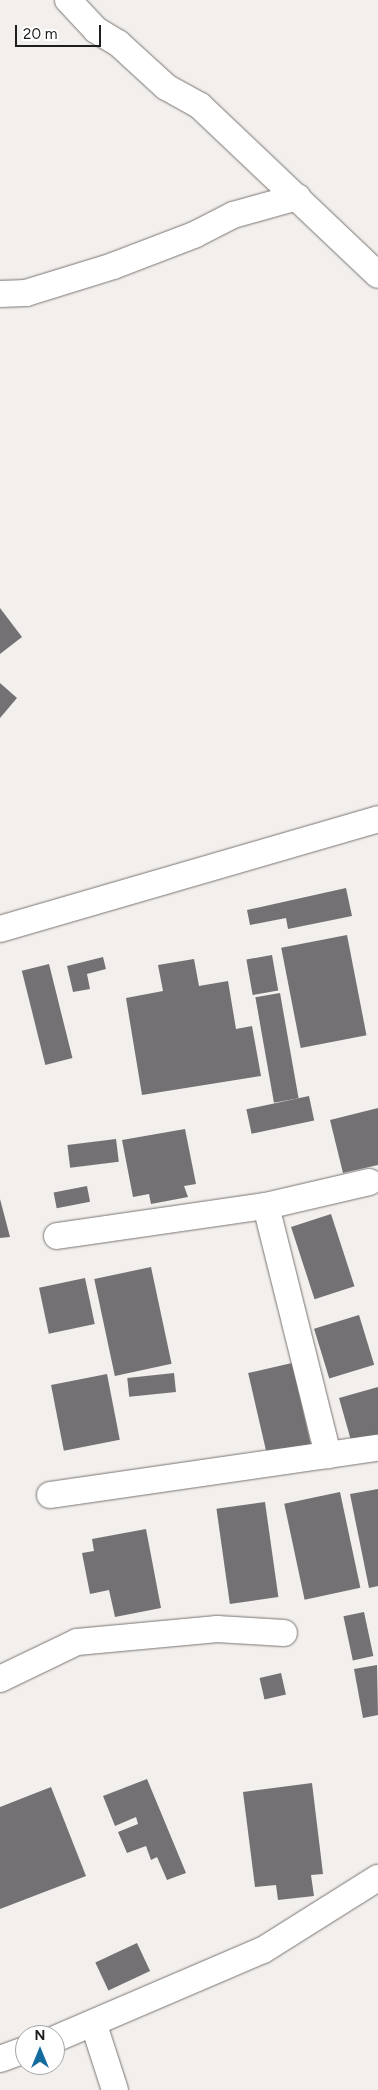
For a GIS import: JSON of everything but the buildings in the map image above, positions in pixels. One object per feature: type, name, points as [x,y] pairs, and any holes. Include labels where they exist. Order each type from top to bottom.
[{"type":"street","points":[[68,0],[96,30],[118,43],[166,87],[200,106],[298,196],[378,275]]},
{"type":"street","points":[[0,294],[26,293],[113,266],[194,235],[233,215],[298,196]]},
{"type":"street","points":[[0,929],[190,876],[378,819]]},
{"type":"street","points":[[57,1236],[266,1206],[369,1182]]},
{"type":"street","points":[[266,1206],[328,1456]]},
{"type":"street","points":[[50,1495],[378,1448]]},
{"type":"street","points":[[0,1679],[77,1642],[217,1629],[284,1633]]},
{"type":"street","points":[[65,2035],[94,2025],[263,1950],[378,1878]]},
{"type":"street","points":[[94,2025],[115,2090]]},
{"type":"street","points":[[0,2059],[15,2054]]}]
